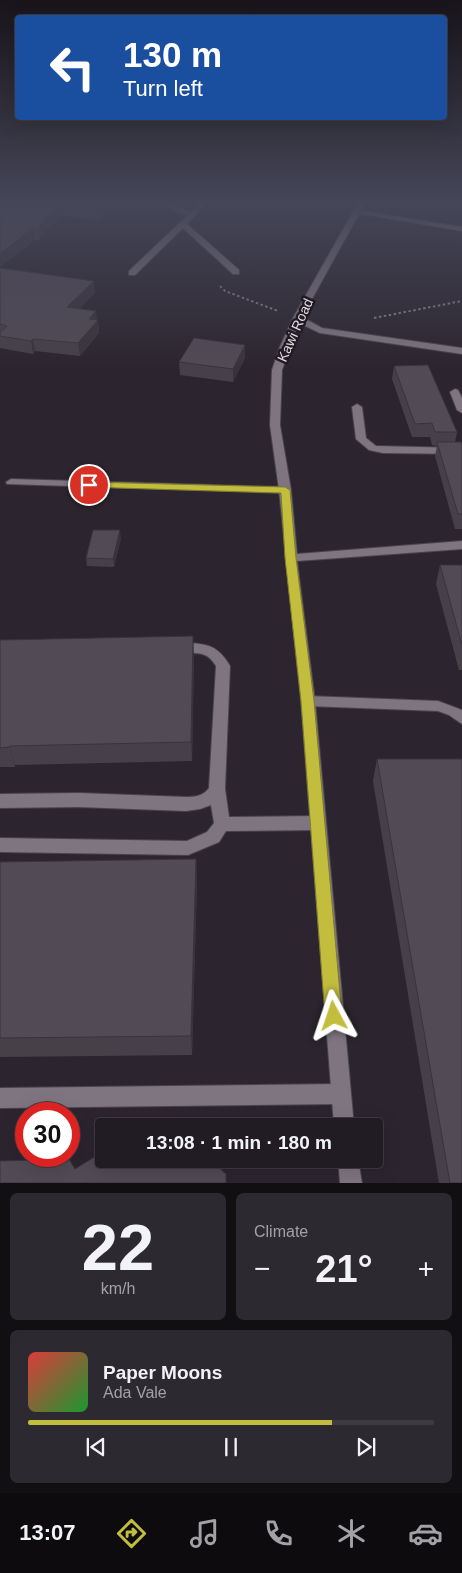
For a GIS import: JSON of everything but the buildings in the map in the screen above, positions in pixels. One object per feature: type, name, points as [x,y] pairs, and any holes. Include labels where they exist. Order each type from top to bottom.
[{"type":"street","points":[[132,273],[147,258]]},
{"type":"street","points":[[221,258],[236,272]]},
{"type":"street","name":"Kawi Road","points":[[331,258],[297,318],[277,370],[275,425],[285,490],[308,701],[343,1118]]},
{"type":"street","points":[[297,318],[320,330],[462,351]]},
{"type":"street","points":[[455,392],[462,410]]},
{"type":"street","points":[[357,407],[361,439],[373,448],[462,451]]},
{"type":"street","points":[[11,482],[285,490]]},
{"type":"street","points":[[291,558],[462,545]]},
{"type":"street","points":[[0,845],[188,848],[213,837],[222,824],[217,789],[223,666],[217,654],[203,648],[164,648]]},
{"type":"street","points":[[308,701],[438,706],[454,711],[462,718]]},
{"type":"street","points":[[0,801],[79,800],[186,804],[201,803],[210,799],[217,789]]},
{"type":"street","points":[[222,824],[318,823]]},
{"type":"street","points":[[0,1098],[340,1094]]},
{"type":"street","points":[[349,1168],[351,1183]]},
{"type":"path","points":[[373,318],[462,301]]},
{"type":"route","points":[[89,485],[285,490],[308,701],[334,1016]]}]
